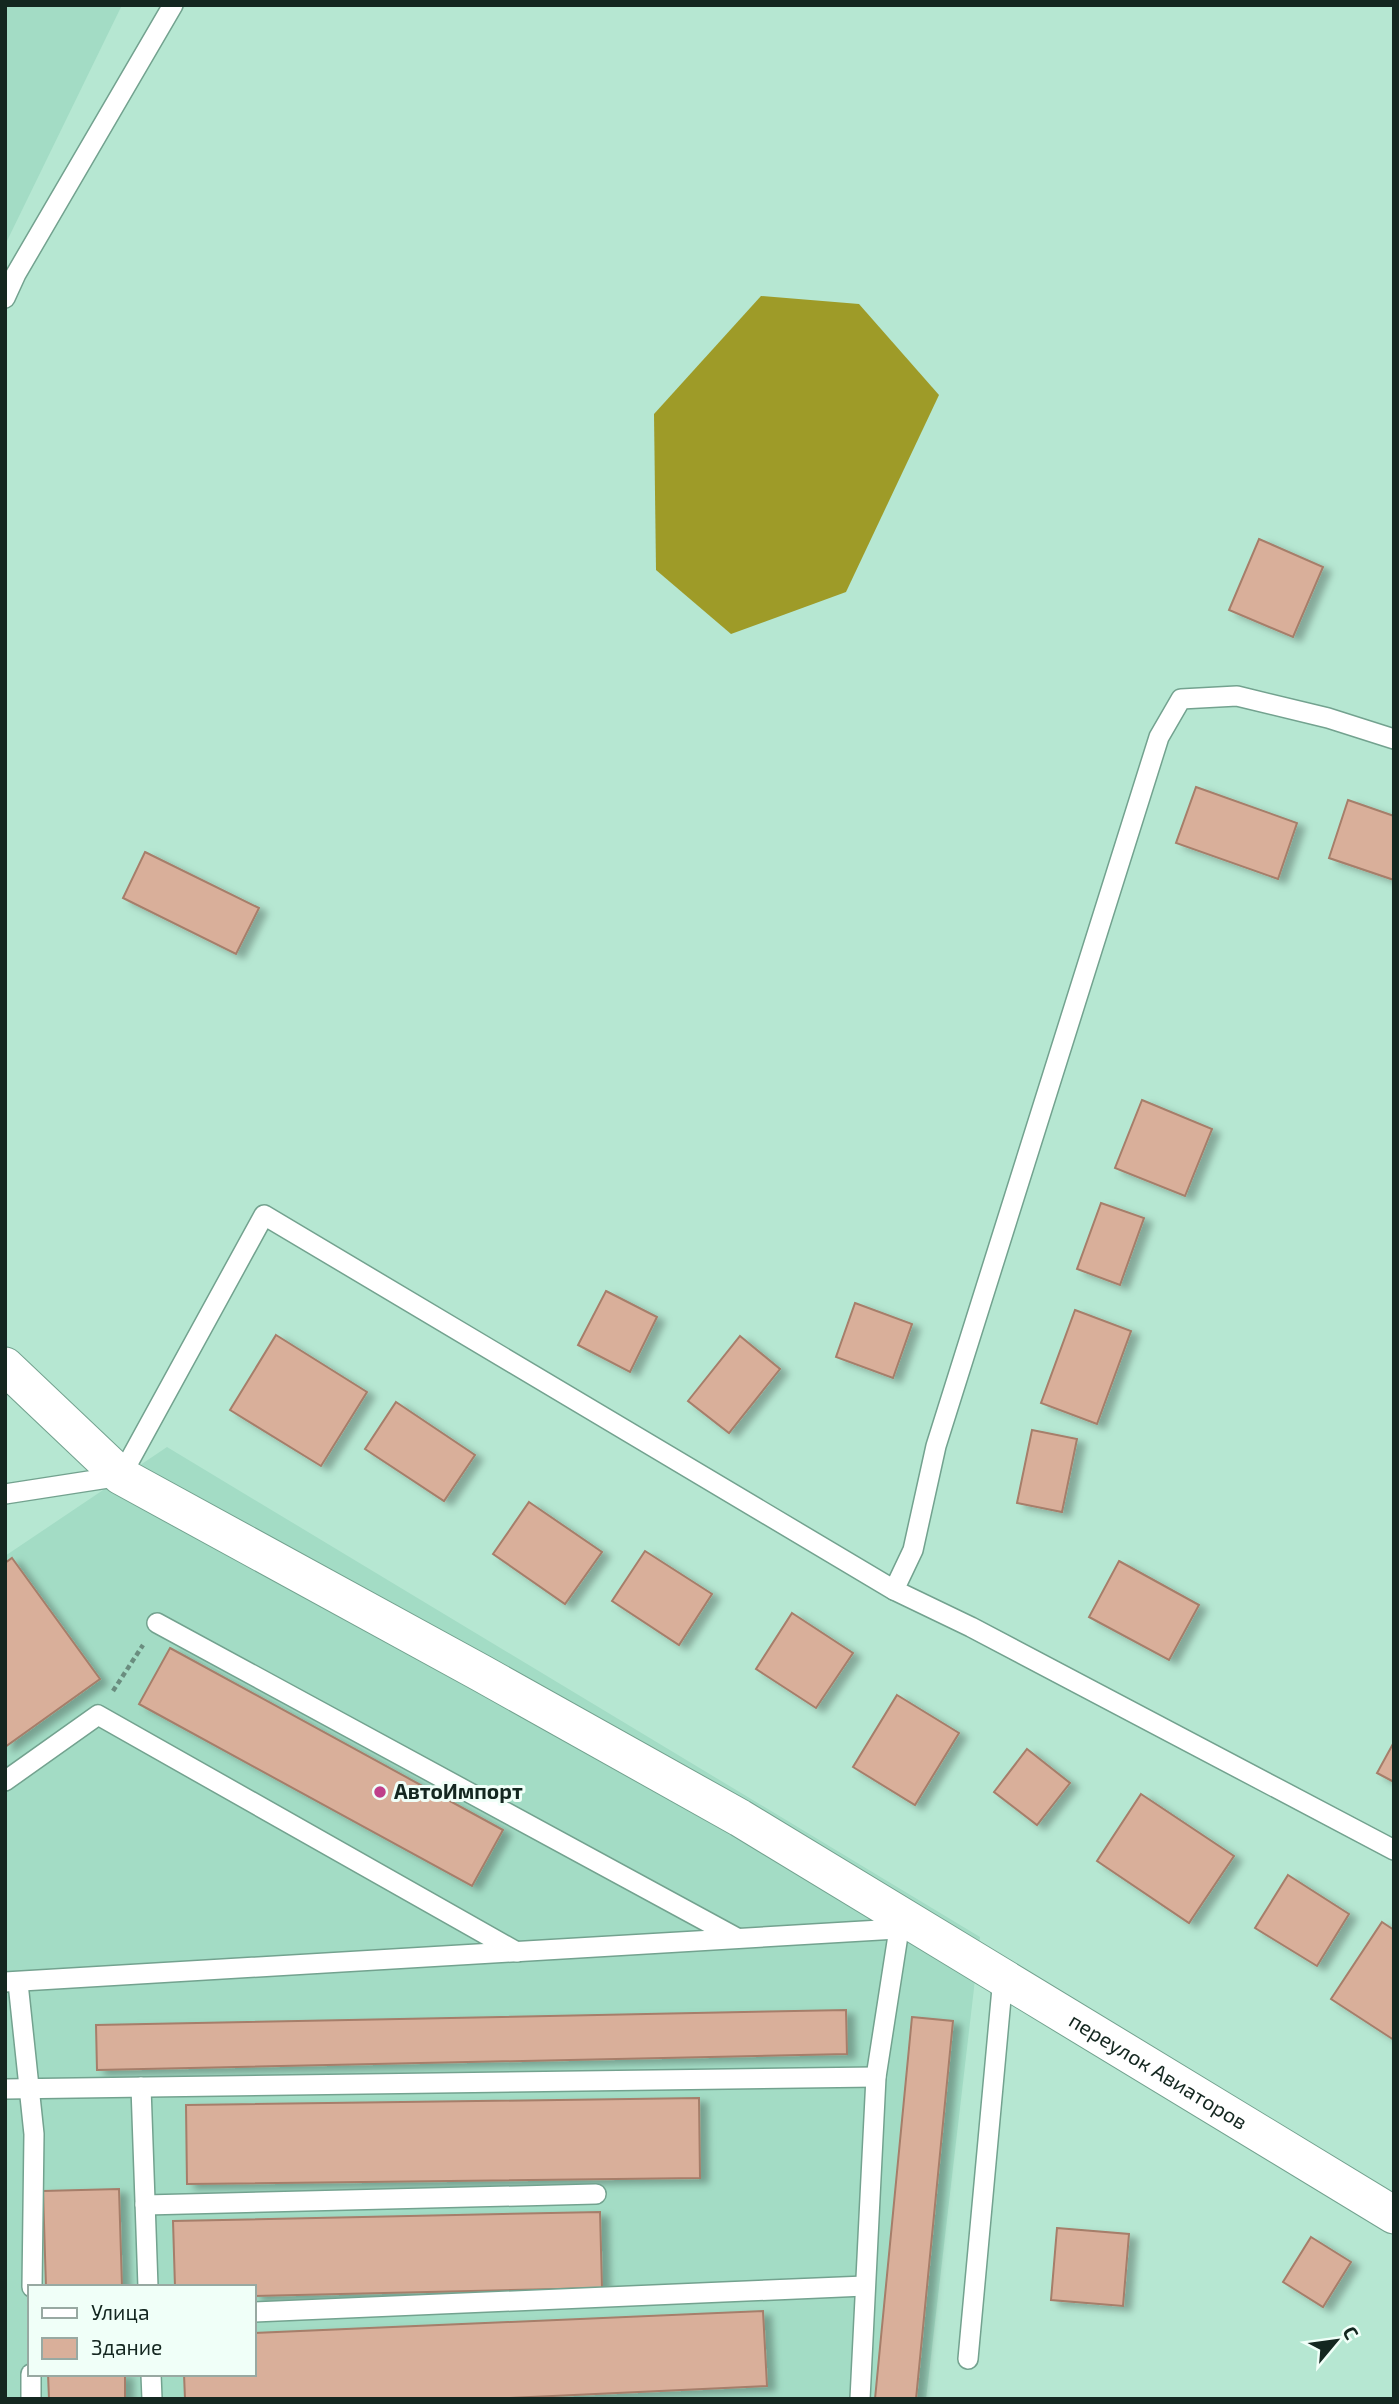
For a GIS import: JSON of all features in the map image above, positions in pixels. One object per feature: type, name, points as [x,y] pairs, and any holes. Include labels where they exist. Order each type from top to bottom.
[{"type":"street","name":"переулок Авиаторов","points":[[5,1366],[121,1476],[728,1811],[910,1928],[1003,1977],[1394,2215]]},
{"type":"lane","points":[[5,298],[16,274],[173,5]]},
{"type":"lane","points":[[894,1590],[913,1550],[936,1446],[1159,737],[1181,699],[1237,696],[1328,718],[1394,739]]},
{"type":"lane","points":[[5,1494],[121,1476],[264,1215],[894,1590],[971,1627],[1394,1850]]},
{"type":"lane","points":[[157,1623],[738,1939]]},
{"type":"lane","points":[[5,1781],[98,1715],[518,1952]]},
{"type":"lane","points":[[32,2285],[34,2134],[12,1982],[910,1928],[876,2077],[860,2399]]},
{"type":"lane","points":[[968,2359],[1003,1977]]},
{"type":"lane","points":[[5,2089],[876,2077]]},
{"type":"lane","points":[[141,2087],[148,2285]]},
{"type":"lane","points":[[145,2205],[596,2194]]},
{"type":"lane","points":[[256,2312],[865,2286]]},
{"type":"lane","points":[[31,2376],[31,2399]]},
{"type":"lane","points":[[151,2376],[152,2399]]},
{"type":"path","points":[[98,1715],[157,1623]]},
{"type":"shaded area","points":[[5,5],[122,5],[5,245]]},
{"type":"shaded area","points":[[761,296],[859,304],[939,395],[846,592],[731,634],[656,570],[654,414]]},
{"type":"shaded area","points":[[167,1447],[980,1937],[926,2399],[5,2399],[5,1556]]},
{"type":"building","points":[[1259,539],[1323,567],[1293,637],[1229,610]]},
{"type":"building","points":[[1196,787],[1297,823],[1278,879],[1176,843]]},
{"type":"building","points":[[1348,800],[1394,816],[1394,880],[1329,858]]},
{"type":"building","points":[[145,852],[259,908],[236,954],[123,898]]},
{"type":"building","points":[[1142,1100],[1212,1129],[1185,1196],[1115,1168]]},
{"type":"building","points":[[1101,1203],[1144,1218],[1120,1285],[1077,1269]]},
{"type":"building","points":[[606,1291],[657,1317],[630,1372],[578,1345]]},
{"type":"building","points":[[855,1303],[912,1324],[893,1378],[836,1357]]},
{"type":"building","points":[[1075,1310],[1131,1331],[1097,1424],[1041,1403]]},
{"type":"building","points":[[276,1335],[367,1392],[321,1466],[230,1410]]},
{"type":"building","points":[[740,1336],[780,1369],[729,1433],[688,1401]]},
{"type":"building","points":[[396,1402],[475,1455],[444,1501],[365,1449]]},
{"type":"building","points":[[1032,1430],[1077,1439],[1062,1512],[1017,1503]]},
{"type":"building","points":[[529,1502],[602,1552],[565,1604],[493,1554]]},
{"type":"building","points":[[645,1551],[712,1594],[679,1645],[612,1601]]},
{"type":"building","points":[[12,1558],[100,1679],[5,1747],[5,1563]]},
{"type":"building","points":[[1119,1561],[1199,1605],[1169,1660],[1089,1617]]},
{"type":"building","points":[[792,1613],[853,1653],[816,1708],[756,1669]]},
{"type":"building","points":[[170,1648],[503,1830],[472,1886],[139,1704]]},
{"type":"building","points":[[897,1695],[959,1733],[915,1805],[853,1767]]},
{"type":"building","points":[[1394,1742],[1394,1782],[1377,1773]]},
{"type":"building","points":[[1027,1749],[1070,1783],[1037,1825],[994,1792]]},
{"type":"building","points":[[1141,1794],[1234,1856],[1189,1923],[1097,1861]]},
{"type":"building","points":[[1288,1875],[1349,1914],[1317,1966],[1255,1928]]},
{"type":"building","points":[[1382,1922],[1394,1930],[1394,2040],[1331,1999]]},
{"type":"building","points":[[846,2010],[847,2054],[97,2070],[96,2025]]},
{"type":"building","points":[[912,2017],[953,2021],[916,2399],[875,2399]]},
{"type":"building","points":[[699,2098],[700,2178],[187,2184],[186,2105]]},
{"type":"building","points":[[119,2189],[122,2285],[46,2285],[43,2191]]},
{"type":"building","points":[[600,2212],[602,2288],[256,2296],[256,2285],[175,2285],[173,2221]]},
{"type":"building","points":[[1057,2228],[1129,2234],[1123,2306],[1051,2300]]},
{"type":"building","points":[[1311,2237],[1351,2262],[1323,2307],[1283,2282]]},
{"type":"building","points":[[763,2311],[767,2386],[488,2399],[185,2399],[184,2376],[256,2376],[256,2333]]},
{"type":"building","points":[[48,2376],[125,2376],[125,2399],[49,2399]]},
{"type":"place","name":"АвтоИмпорт","points":[[380,1792]]}]
